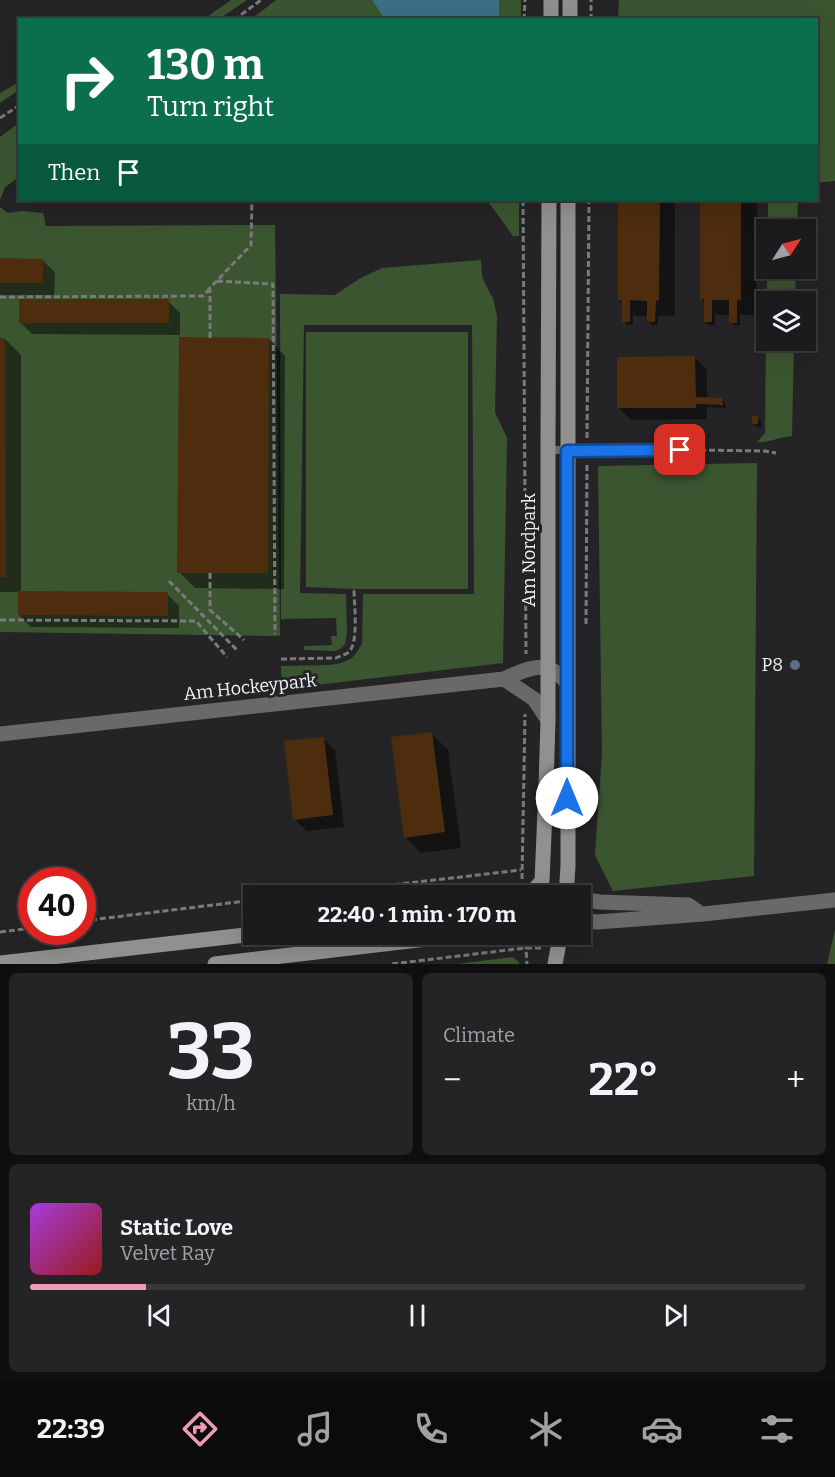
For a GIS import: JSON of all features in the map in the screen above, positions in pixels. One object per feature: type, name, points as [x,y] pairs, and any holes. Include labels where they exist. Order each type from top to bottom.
[{"type":"street","points":[[551,0],[551,18]]},
{"type":"street","points":[[570,0],[570,18]]},
{"type":"street","name":"Am Nordpark","points":[[542,881],[548,720],[549,201]]},
{"type":"street","points":[[567,885],[568,201]]},
{"type":"street","points":[[548,668],[567,683]]},
{"type":"street","name":"Am Hockeypark","points":[[0,734],[504,679],[526,669],[548,668]]},
{"type":"street","points":[[504,679],[534,699],[548,720]]},
{"type":"street","points":[[539,885],[542,881]]},
{"type":"street","points":[[542,881],[544,885]]},
{"type":"street","points":[[591,921],[703,914],[835,900]]},
{"type":"street","points":[[591,901],[688,906],[703,914]]},
{"type":"street","points":[[591,924],[597,922]]},
{"type":"street","points":[[0,963],[243,935]]},
{"type":"street","points":[[215,964],[376,945]]},
{"type":"street","points":[[555,964],[557,945]]},
{"type":"lane","points":[[548,450],[680,450]]},
{"type":"path","points":[[237,18],[261,0]]},
{"type":"path","points":[[524,18],[525,0]]},
{"type":"path","points":[[591,0],[591,18]]},
{"type":"path","points":[[0,118],[18,106]]},
{"type":"path","points":[[0,297],[203,296],[251,245],[252,201]]},
{"type":"path","points":[[523,201],[526,669]]},
{"type":"path","points":[[217,281],[273,284],[275,634]]},
{"type":"path","points":[[210,288],[210,338]]},
{"type":"path","points":[[680,450],[776,453]]},
{"type":"path","points":[[210,573],[210,610],[244,640]]},
{"type":"path","points":[[169,581],[237,650]]},
{"type":"path","points":[[281,659],[336,658],[350,651],[355,640],[354,589]]},
{"type":"path","points":[[0,620],[196,621],[227,657]]},
{"type":"path","points":[[392,885],[522,870],[526,693]]},
{"type":"path","points":[[96,919],[243,901]]},
{"type":"path","points":[[0,932],[18,930]]},
{"type":"path","points":[[525,945],[527,964]]},
{"type":"green space","points":[[231,0],[247,0],[220,18],[205,18]]},
{"type":"green space","points":[[276,0],[521,0],[521,18],[253,18]]},
{"type":"green space","points":[[619,0],[835,0],[835,181],[818,183],[818,18],[618,18]]},
{"type":"green space","points":[[18,83],[18,91],[0,103],[0,93]]},
{"type":"green space","points":[[18,124],[18,178],[5,187],[0,200],[0,137]]},
{"type":"green space","points":[[488,201],[519,201],[519,236],[513,236]]},
{"type":"green space","points":[[768,201],[798,201],[797,219],[768,219]]},
{"type":"green space","points":[[0,207],[8,213],[22,211],[43,213],[46,226],[275,225],[280,636],[0,632]]},
{"type":"green space","points":[[481,260],[482,275],[493,298],[497,316],[495,412],[507,438],[503,663],[282,689],[281,666],[330,665],[352,658],[362,643],[363,594],[474,594],[472,325],[304,325],[300,593],[346,594],[345,644],[335,651],[304,650],[304,646],[332,645],[331,636],[337,636],[336,618],[281,619],[280,294],[335,295],[359,279],[382,268]]},
{"type":"green space","points":[[767,279],[796,279],[795,291],[767,291]]},
{"type":"green space","points":[[306,332],[468,332],[468,589],[306,587]]},
{"type":"green space","points":[[766,351],[794,351],[792,436],[757,442],[765,433]]},
{"type":"green space","points":[[757,463],[754,876],[613,891],[595,855],[602,754],[598,466]]},
{"type":"green space","points":[[835,930],[835,964],[827,964]]},
{"type":"green space","points":[[513,957],[519,964],[456,964]]},
{"type":"water","points":[[372,0],[499,0],[499,18],[384,18]]},
{"type":"building","points":[[618,201],[660,201],[659,300],[656,301],[655,322],[647,322],[647,301],[630,300],[630,322],[622,322],[622,300],[618,300]]},
{"type":"building","points":[[700,201],[741,201],[741,300],[737,300],[737,323],[729,323],[729,300],[712,300],[712,322],[704,322],[704,299],[700,300]]},
{"type":"building","points":[[0,258],[43,259],[43,283],[0,283]]},
{"type":"building","points":[[19,299],[169,299],[169,323],[19,323]]},
{"type":"building","points":[[179,337],[269,338],[268,573],[177,573]]},
{"type":"building","points":[[0,338],[5,338],[6,577],[0,577]]},
{"type":"building","points":[[695,356],[696,397],[722,398],[723,405],[696,404],[696,408],[617,408],[617,357]]},
{"type":"building","points":[[752,416],[758,416],[758,424],[752,424]]},
{"type":"building","points":[[18,591],[168,592],[168,616],[18,615]]},
{"type":"building","points":[[432,732],[445,832],[404,838],[391,737]]},
{"type":"building","points":[[324,737],[333,815],[293,820],[284,741]]},
{"type":"place","name":"P8","points":[[795,665]]},
{"type":"route","points":[[567,798],[567,451],[680,450]]}]
